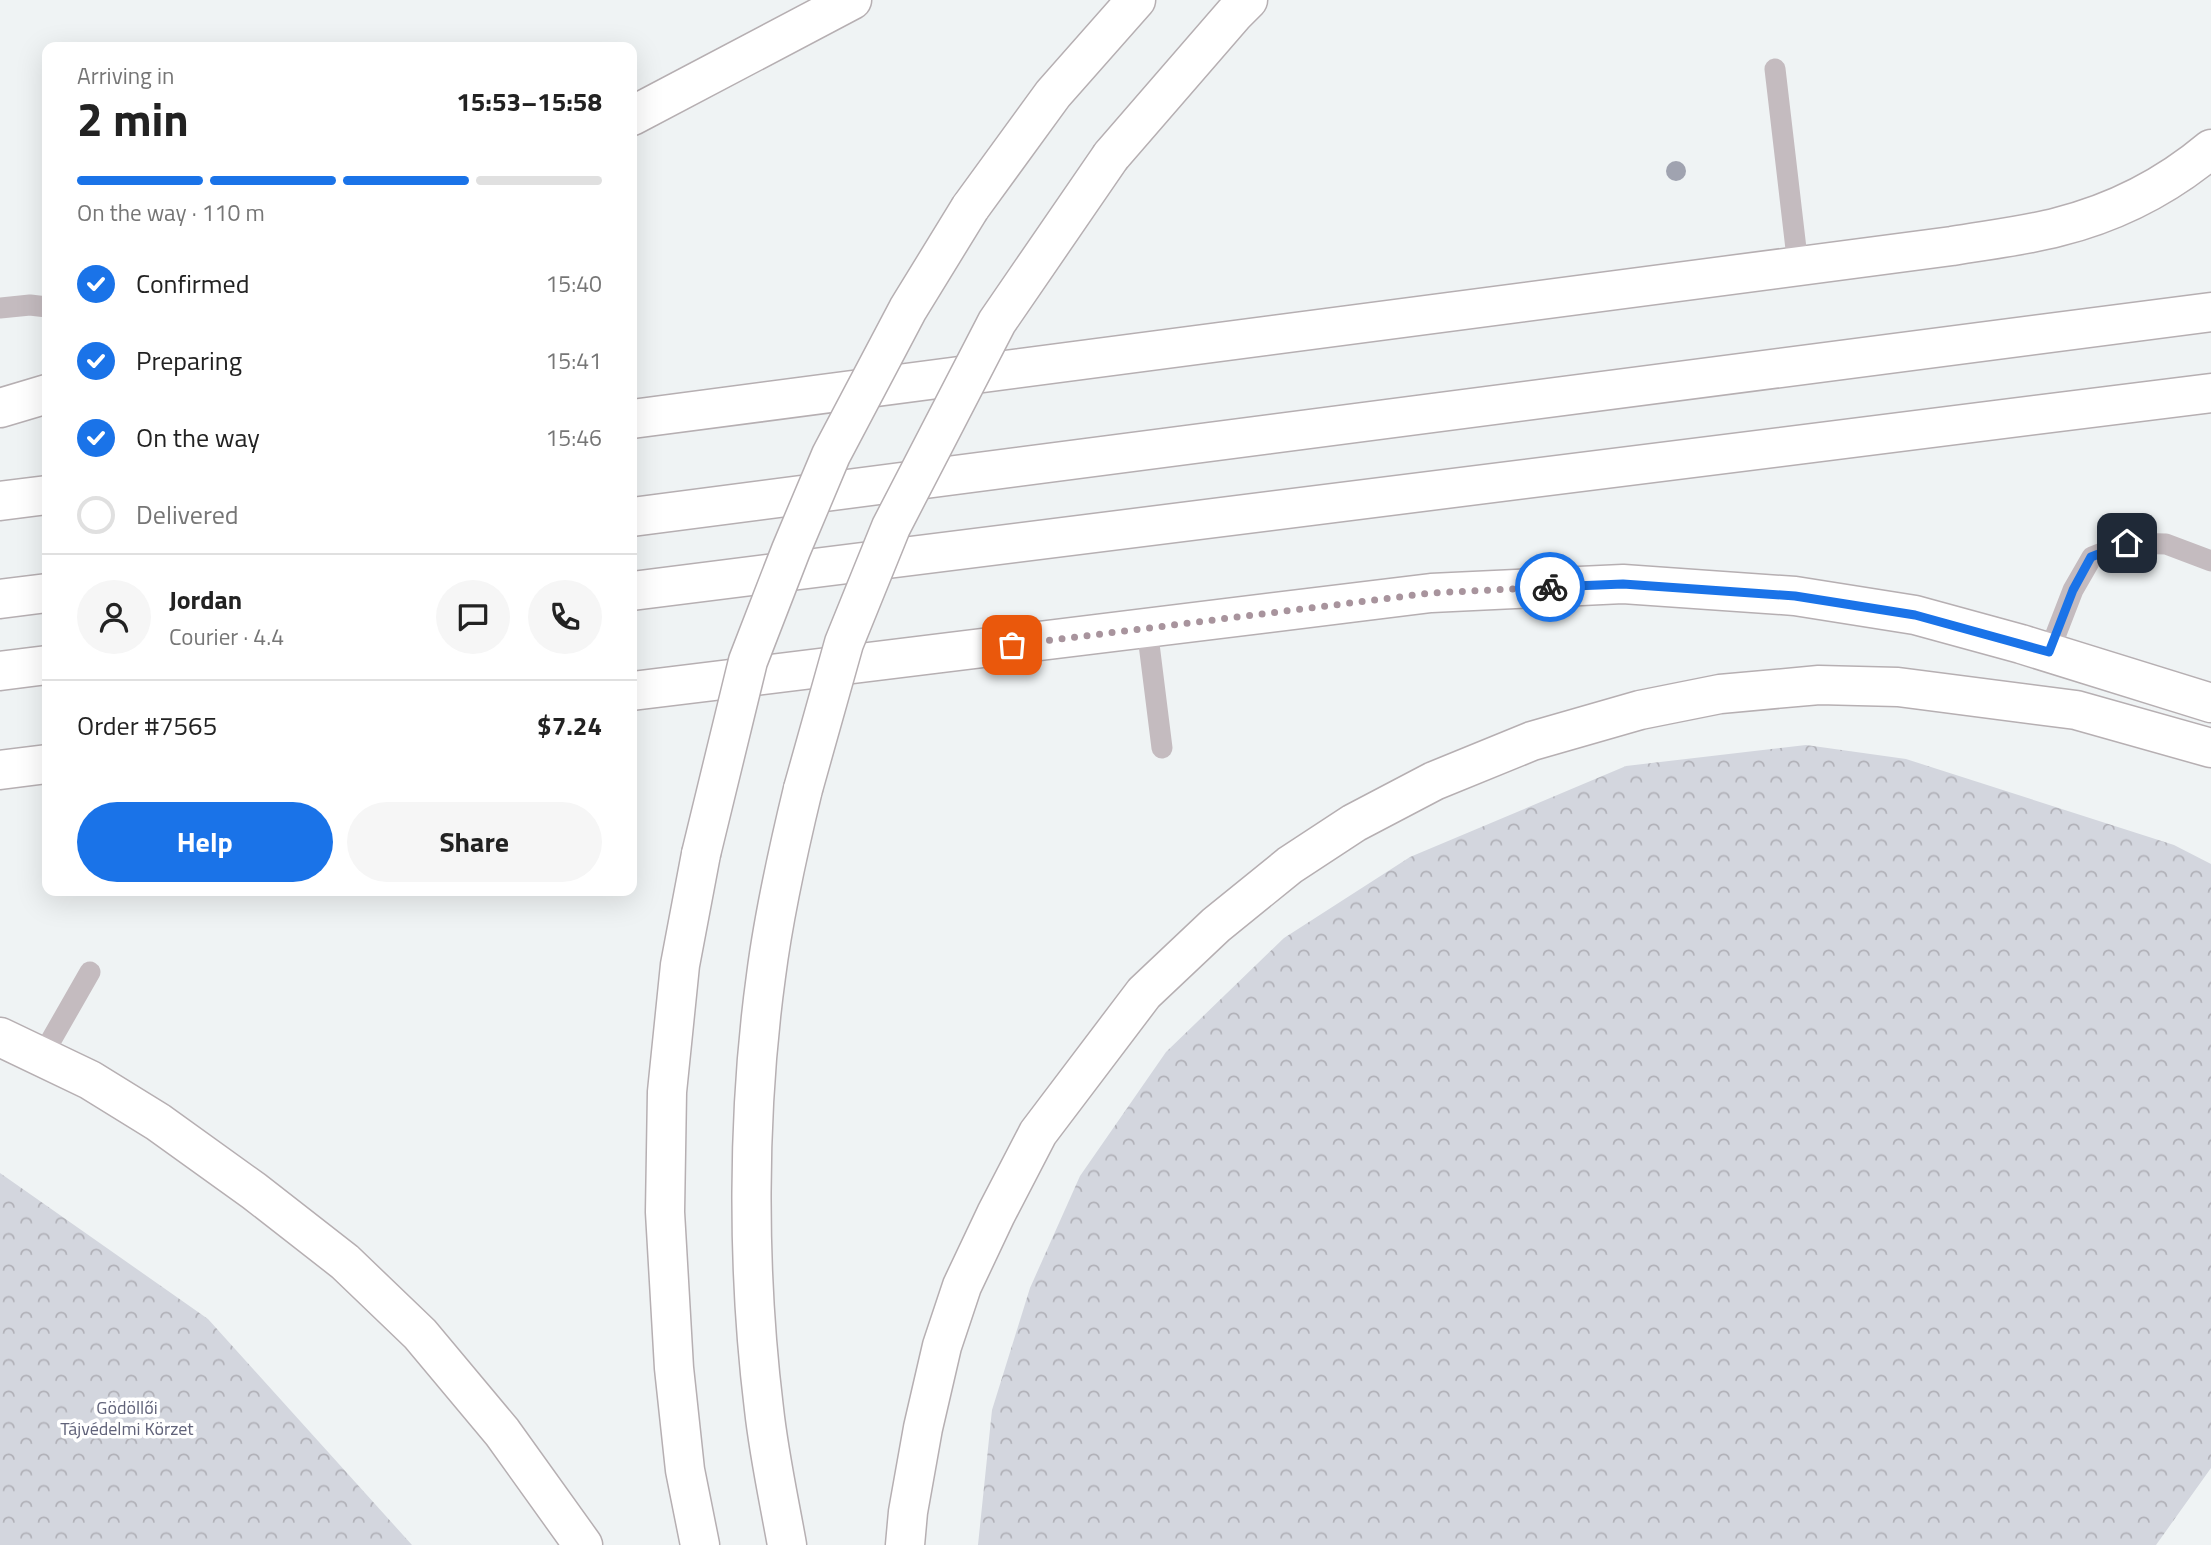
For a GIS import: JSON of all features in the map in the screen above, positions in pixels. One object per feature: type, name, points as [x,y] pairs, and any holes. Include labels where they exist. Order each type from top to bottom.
[{"type":"highway","points":[[637,113],[852,0]]},
{"type":"highway","points":[[700,1545],[685,1470],[674,1367],[665,1212],[668,1079],[680,965],[701,854],[748,661],[831,455],[908,309],[970,208],[1053,94],[1136,0]]},
{"type":"highway","points":[[787,1545],[764,1410],[752,1255],[757,1055],[781,883],[803,789],[844,643],[891,527],[997,323],[1111,156],[1248,0]]},
{"type":"highway","points":[[637,418],[1952,246],[2059,227],[2124,205],[2185,171],[2211,149]]},
{"type":"highway","points":[[637,516],[2211,312]]},
{"type":"highway","points":[[637,591],[2211,393]]},
{"type":"highway","points":[[0,408],[42,395]]},
{"type":"highway","points":[[0,501],[42,496]]},
{"type":"highway","points":[[637,690],[1431,593],[1623,584],[1795,596],[1915,615],[2049,652],[2211,702]]},
{"type":"highway","points":[[0,599],[42,594]]},
{"type":"highway","points":[[0,671],[42,666]]},
{"type":"highway","points":[[905,1545],[923,1427],[942,1346],[962,1286],[1038,1133],[1144,993],[1216,926],[1290,865],[1354,823],[1434,781],[1532,741],[1640,710],[1720,694],[1819,685],[1898,687],[2076,710],[2211,748]]},
{"type":"highway","points":[[0,770],[42,765]]},
{"type":"highway","points":[[0,1037],[90,1080],[159,1122],[345,1262],[420,1334],[453,1373],[502,1432],[583,1545]]},
{"type":"lane","points":[[1775,69],[1798,266]]},
{"type":"lane","points":[[0,308],[42,306]]},
{"type":"lane","points":[[2049,652],[2073,590],[2091,557],[2127,543],[2153,543],[2166,544],[2211,561]]},
{"type":"lane","points":[[1147,628],[1162,748]]},
{"type":"lane","points":[[43,1056],[90,972]]},
{"type":"green space","points":[[1806,745],[1906,759],[2174,845],[2211,864],[2211,1468],[2156,1545],[978,1545],[992,1410],[1030,1288],[1080,1176],[1166,1052],[1284,938],[1410,857],[1626,766]]},
{"type":"green space","name":"Gödöllői Tájvédelmi Körzet","points":[[0,1173],[208,1319],[412,1545],[0,1545]]},
{"type":"way so far","points":[[1012,645],[1431,593],[1550,587]]},
{"type":"route","points":[[1550,587],[1623,584],[1795,596],[1915,615],[2049,652],[2073,590],[2091,557],[2127,543]]}]
